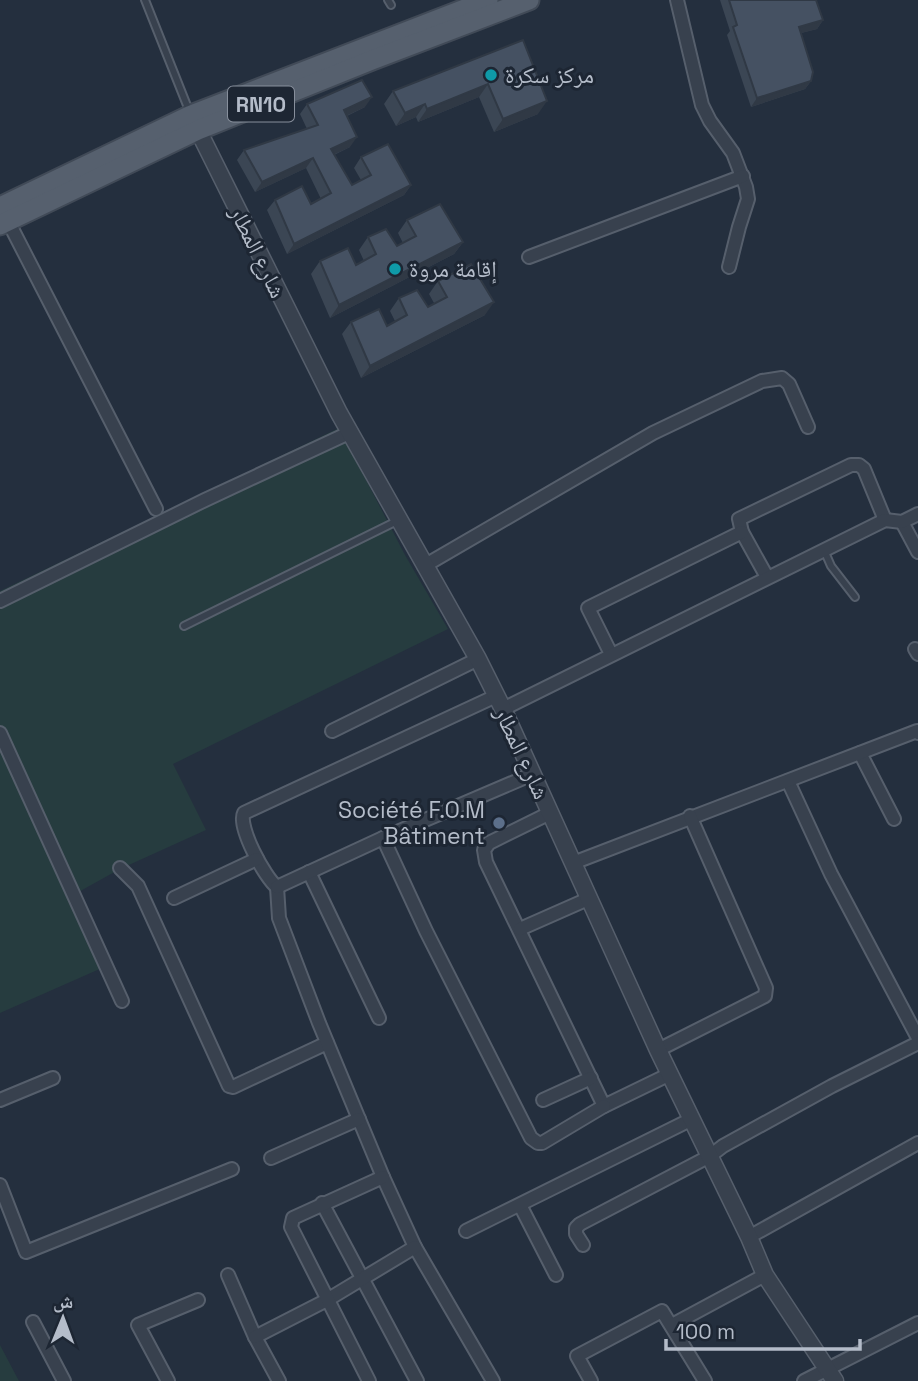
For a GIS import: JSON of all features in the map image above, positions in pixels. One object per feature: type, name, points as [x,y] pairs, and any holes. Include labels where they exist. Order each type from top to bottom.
[{"type":"main road","name":"RN10","points":[[3,218],[194,122],[488,0]]},
{"type":"main road","name":"RN10","points":[[194,122],[372,60],[529,0]]},
{"type":"street","points":[[677,0],[702,105],[733,153],[743,176],[748,199],[729,267]]},
{"type":"street","name":"شارع المطار","points":[[194,122],[339,414],[478,659],[765,1275],[831,1375]]},
{"type":"street","points":[[529,257],[743,176]]},
{"type":"street","points":[[3,218],[156,509]]},
{"type":"street","points":[[424,566],[653,433],[762,381],[782,378],[789,384],[808,427]]},
{"type":"street","points":[[0,601],[351,432]]},
{"type":"street","points":[[767,577],[742,532],[739,519],[851,465],[859,465],[864,469],[885,520]]},
{"type":"street","points":[[493,1381],[415,1247],[383,1177],[279,918],[277,887],[268,880],[257,859],[242,823],[242,816],[245,812],[338,771],[611,654],[885,520],[902,522],[918,514]]},
{"type":"street","points":[[902,522],[918,552]]},
{"type":"street","points":[[611,654],[588,608],[742,532]]},
{"type":"street","points":[[331,731],[478,659]]},
{"type":"street","points":[[573,863],[918,731]]},
{"type":"street","points":[[0,733],[122,1001]]},
{"type":"street","points":[[860,753],[894,819]]},
{"type":"street","points":[[277,887],[533,774]]},
{"type":"street","points":[[788,781],[831,874],[918,1038]]},
{"type":"street","points":[[550,813],[494,840],[485,848],[486,862],[604,1106]]},
{"type":"street","points":[[658,1050],[765,996],[766,988],[690,816]]},
{"type":"street","points":[[383,838],[426,931],[531,1138],[542,1143],[604,1106],[670,1074]]},
{"type":"street","points":[[173,898],[257,859]]},
{"type":"street","points":[[120,868],[138,886],[229,1086],[233,1087],[327,1043]]},
{"type":"street","points":[[309,872],[379,1018]]},
{"type":"street","points":[[520,929],[588,899]]},
{"type":"street","points":[[583,1245],[576,1234],[576,1228],[580,1224],[710,1156],[723,1146],[820,1093],[918,1044]]},
{"type":"street","points":[[0,1100],[53,1078]]},
{"type":"street","points":[[543,1100],[591,1079]]},
{"type":"street","points":[[271,1158],[359,1118]]},
{"type":"street","points":[[466,1231],[692,1119]]},
{"type":"street","points":[[749,1237],[918,1143]]},
{"type":"street","points":[[0,1185],[26,1252],[232,1169]]},
{"type":"street","points":[[369,1381],[291,1227],[293,1218],[383,1177]]},
{"type":"street","points":[[322,1203],[417,1381]]},
{"type":"street","points":[[520,1205],[556,1275]]},
{"type":"street","points":[[255,1337],[327,1300],[415,1247]]},
{"type":"street","points":[[228,1275],[255,1337],[279,1381]]},
{"type":"street","points":[[672,1325],[765,1275]]},
{"type":"street","points":[[168,1381],[138,1325],[198,1300]]},
{"type":"street","points":[[591,1381],[577,1356],[662,1311],[705,1381]]},
{"type":"street","points":[[33,1322],[64,1381]]},
{"type":"street","points":[[804,1381],[831,1375],[918,1323]]},
{"type":"lane","points":[[145,0],[194,122]]},
{"type":"lane","points":[[184,626],[399,520]]},
{"type":"lane","points":[[824,550],[831,566],[855,597]]},
{"type":"green space","points":[[339,428],[405,555],[448,629],[173,764],[206,830],[120,869],[73,895],[102,968],[0,1013],[0,591]]},
{"type":"green space","points":[[0,1345],[19,1381],[0,1381]]},
{"type":"building","points":[[729,0],[816,0],[823,20],[799,27],[813,72],[811,81],[757,98],[733,27],[737,25]]},
{"type":"building","name":"مركز سكرة","points":[[523,40],[547,101],[503,119],[488,84],[427,109],[425,104],[405,113],[393,91]]},
{"type":"building","points":[[362,80],[372,97],[344,110],[357,137],[331,149],[352,185],[371,175],[361,157],[388,144],[411,185],[294,244],[275,200],[302,186],[311,204],[331,193],[313,158],[262,182],[244,150],[318,125],[307,104]]},
{"type":"building","name":"إقامة مروة","points":[[440,204],[463,242],[339,305],[320,261],[348,248],[356,265],[376,254],[368,237],[386,229],[397,246],[416,236],[407,220]]},
{"type":"building","name":"إقامة مروة","points":[[471,264],[494,302],[370,366],[351,322],[379,309],[387,326],[407,315],[399,298],[417,290],[428,307],[447,297],[438,281]]},
{"type":"place","name":"مركز سكرة","points":[[491,75]]},
{"type":"place","name":"إقامة مروة","points":[[395,269]]},
{"type":"place","name":"Société F.O.M Bâtiment","points":[[499,823]]}]
